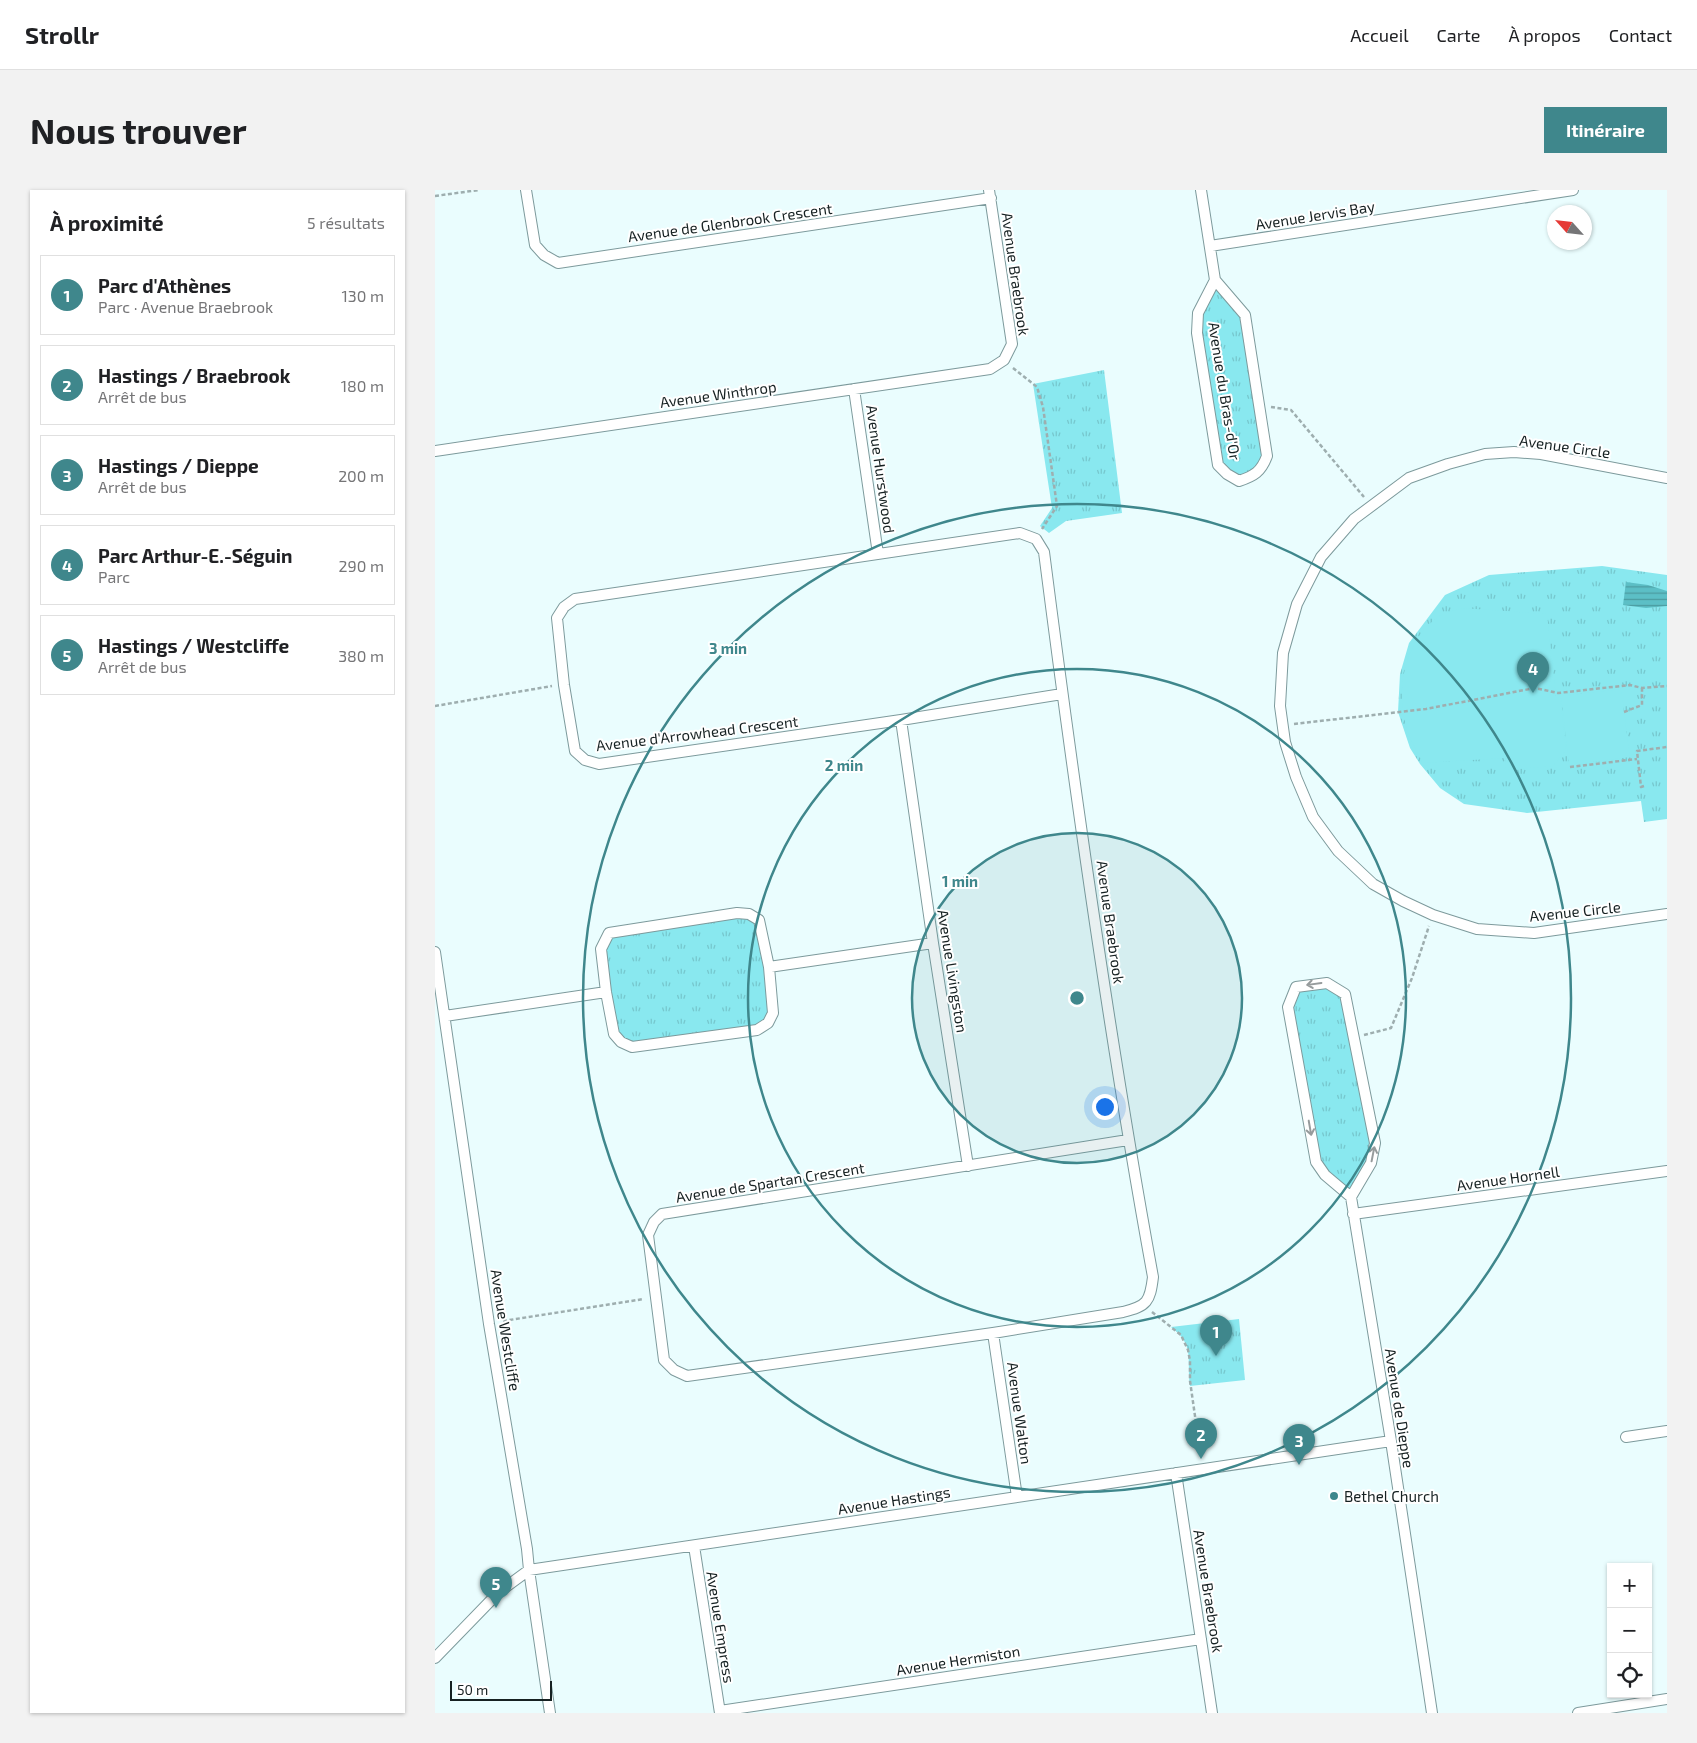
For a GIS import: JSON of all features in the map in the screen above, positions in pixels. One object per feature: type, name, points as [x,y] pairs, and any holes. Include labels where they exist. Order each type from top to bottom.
[{"type":"street","name":"Avenue de Glenbrook Crescent","points":[[526,190],[535,245],[544,255],[558,263],[990,194]]},
{"type":"street","points":[[1201,190],[1215,280]]},
{"type":"street","name":"Avenue Jervis Bay","points":[[1210,246],[1573,190]]},
{"type":"street","name":"Avenue Braebrook","points":[[990,194],[1012,344],[1004,360]]},
{"type":"street","name":"Avenue du Bras-d'Or","points":[[1215,280],[1245,314],[1260,405],[1267,456],[1263,467],[1254,477],[1239,481],[1227,474],[1218,465],[1197,333],[1198,313],[1215,280]]},
{"type":"street","name":"Avenue Winthrop","points":[[435,452],[990,369],[1004,360]]},
{"type":"street","name":"Avenue Hurstwood","points":[[854,389],[878,554]]},
{"type":"street","name":"Avenue Circle","points":[[1667,478],[1541,454],[1514,452],[1485,454],[1447,464],[1409,478],[1354,519],[1321,557],[1297,604],[1283,653],[1280,706],[1285,742],[1296,777],[1313,816],[1338,851],[1373,884],[1403,901],[1433,915],[1477,929],[1534,933],[1667,914]]},
{"type":"street","name":"Avenue d'Arrowhead Crescent","points":[[1036,538],[1020,533],[575,599],[564,607],[557,618],[564,685],[575,751],[585,760],[599,764],[901,720],[1062,694]]},
{"type":"street","name":"Avenue Braebrook","points":[[1036,538],[1043,552],[1062,694],[1128,1140],[1153,1278],[1151,1294],[1141,1308]]},
{"type":"street","name":"Avenue Livingston","points":[[901,720],[967,1166]]},
{"type":"street","points":[[737,913],[749,914],[759,920],[769,967],[773,1013],[768,1023],[757,1030],[632,1047],[621,1042],[614,1034],[606,992],[601,948],[609,933],[737,913]]},
{"type":"street","points":[[769,967],[933,943]]},
{"type":"street","name":"Avenue Westcliffe","points":[[435,952],[487,1314],[527,1549],[550,1713]]},
{"type":"street","points":[[1327,983],[1345,994],[1375,1143],[1371,1163],[1351,1197],[1325,1175],[1315,1162],[1289,1006],[1296,987],[1327,983]]},
{"type":"street","points":[[445,1016],[606,992]]},
{"type":"street","name":"Avenue de Spartan Crescent","points":[[1128,1140],[662,1214],[654,1222],[648,1235],[664,1360],[674,1370],[687,1376],[993,1333],[1141,1308]]},
{"type":"street","name":"Avenue Hornell","points":[[1353,1214],[1667,1171]]},
{"type":"street","name":"Avenue de Dieppe","points":[[1351,1197],[1391,1441],[1432,1713]]},
{"type":"street","name":"Avenue Walton","points":[[993,1333],[1017,1496]]},
{"type":"street","points":[[1626,1437],[1667,1431]]},
{"type":"street","name":"Avenue Hastings","points":[[435,1658],[499,1592],[529,1570],[1391,1441]]},
{"type":"street","name":"Avenue Braebrook","points":[[1176,1473],[1212,1713]]},
{"type":"street","name":"Avenue Empress","points":[[694,1546],[720,1712]]},
{"type":"street","name":"Avenue Hermiston","points":[[720,1712],[1201,1639]]},
{"type":"street","points":[[1577,1713],[1667,1699]]},
{"type":"path","points":[[435,196],[479,190]]},
{"type":"path","points":[[1013,368],[1037,388],[1043,407],[1057,506],[1042,529]]},
{"type":"path","points":[[1260,405],[1291,410],[1371,506]]},
{"type":"path","points":[[435,706],[564,685]]},
{"type":"path","points":[[1282,725],[1426,709],[1535,688],[1558,693],[1630,685],[1642,688],[1667,686]]},
{"type":"path","points":[[1624,712],[1642,705],[1642,688]]},
{"type":"path","points":[[1644,786],[1641,787],[1637,751],[1667,748]]},
{"type":"path","points":[[1570,767],[1637,759]]},
{"type":"path","points":[[1353,1037],[1391,1028],[1412,978],[1433,915]]},
{"type":"path","points":[[503,1322],[655,1298]]},
{"type":"path","points":[[1152,1312],[1181,1335],[1188,1350],[1190,1361],[1189,1381],[1201,1458]]},
{"type":"green space","points":[[1215,280],[1245,315],[1260,405],[1263,467],[1239,481],[1218,465],[1197,333],[1203,301]]},
{"type":"green space","points":[[1104,370],[1122,513],[1066,521],[1049,533],[1040,526],[1052,508],[1033,384]]},
{"type":"green space","points":[[1602,566],[1667,575],[1667,819],[1644,822],[1641,801],[1527,813],[1464,804],[1440,788],[1420,764],[1410,748],[1398,712],[1400,674],[1409,643],[1445,595],[1489,575]]},
{"type":"green space","points":[[1462,608],[1547,614],[1556,697],[1560,697],[1566,750],[1553,766],[1506,770],[1505,758],[1423,763],[1405,723],[1402,691],[1406,664],[1417,640],[1434,620],[1448,612]]},
{"type":"green space","points":[[1621,689],[1630,757],[1569,765],[1561,696]]},
{"type":"green space","points":[[737,913],[759,920],[769,967],[768,1023],[632,1047],[614,1034],[601,949],[609,933]]},
{"type":"green space","points":[[1327,983],[1345,994],[1375,1143],[1351,1197],[1316,1162],[1288,1007],[1296,987]]},
{"type":"green space","points":[[1239,1319],[1245,1380],[1190,1386],[1187,1347],[1179,1334],[1171,1327]]},
{"type":"shaded area","points":[[1626,582],[1648,585],[1667,591],[1667,606],[1646,608],[1623,605]]},
{"type":"place","name":"Parc Arthur-E.-Séguin","points":[[1533,693]]},
{"type":"place","name":"Parc d'Athènes","points":[[1216,1356]]},
{"type":"place","name":"Hastings / Braebrook","points":[[1201,1459]]},
{"type":"place","name":"Hastings / Dieppe","points":[[1299,1465]]},
{"type":"place","name":"Bethel Church","points":[[1334,1496]]},
{"type":"place","name":"Hastings / Westcliffe","points":[[496,1608]]}]
